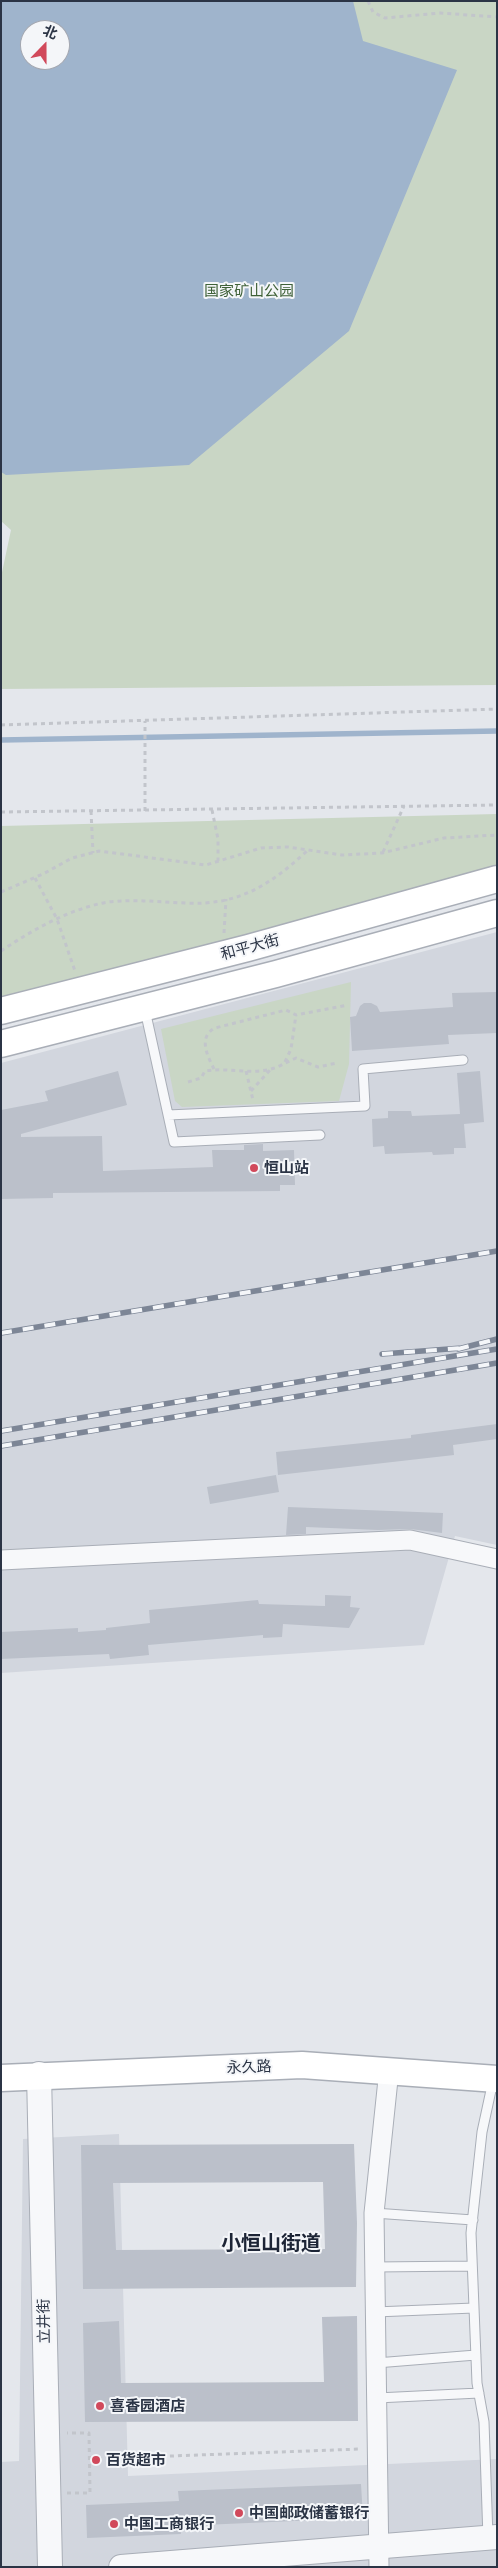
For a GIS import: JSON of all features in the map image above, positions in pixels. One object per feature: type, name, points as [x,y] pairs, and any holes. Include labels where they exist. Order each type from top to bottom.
[{"type":"main road","name":"和平大街","points":[[1,1011],[497,880]]},
{"type":"main road","points":[[1,1044],[497,913]]},
{"type":"main road","name":"永久路","points":[[1,2078],[39,2074],[302,2065],[495,2079]]},
{"type":"street","points":[[1,1560],[410,1540],[497,1559]]},
{"type":"street","points":[[378,2557],[374,2212],[389,2070]]},
{"type":"street","name":"立井街","points":[[39,2074],[50,2567]]},
{"type":"street","points":[[121,2567],[378,2557],[492,2538]]},
{"type":"lane","points":[[145,1007],[174,1142],[320,1135]]},
{"type":"lane","points":[[168,1115],[365,1106],[363,1069],[463,1060]]},
{"type":"lane","points":[[492,2538],[484,2422],[478,2392],[472,2266],[473,2220],[482,2132],[495,2079]]},
{"type":"lane","points":[[374,2212],[473,2220]]},
{"type":"lane","points":[[375,2268],[472,2266]]},
{"type":"lane","points":[[375,2312],[474,2308]]},
{"type":"lane","points":[[376,2363],[476,2355]]},
{"type":"lane","points":[[376,2398],[478,2392]]},
{"type":"path","points":[[368,1],[373,12],[385,18],[440,12],[497,17]]},
{"type":"path","points":[[1,725],[497,709]]},
{"type":"path","points":[[145,812],[146,721]]},
{"type":"path","points":[[1,812],[145,812],[497,805]]},
{"type":"path","points":[[383,853],[404,806]]},
{"type":"path","points":[[212,810],[218,839],[218,861]]},
{"type":"path","points":[[91,811],[93,853]]},
{"type":"path","points":[[1,892],[35,878],[72,858],[99,852],[206,864],[261,848],[288,847],[342,855],[383,853],[444,838],[497,835]]},
{"type":"path","points":[[1,951],[28,934],[69,913],[108,902],[152,900],[187,904],[247,894],[280,876],[307,850]]},
{"type":"path","points":[[35,878],[57,919],[82,990]]},
{"type":"path","points":[[222,954],[226,899]]},
{"type":"path","points":[[214,1069],[208,1056],[205,1040],[208,1032],[286,1010],[296,1015],[348,1004]]},
{"type":"path","points":[[285,1062],[292,1049],[296,1015]]},
{"type":"path","points":[[188,1082],[201,1078],[204,1072],[214,1069],[246,1072],[271,1069],[296,1058],[318,1067],[337,1063]]},
{"type":"path","points":[[251,1091],[271,1069]]},
{"type":"path","points":[[246,1072],[256,1111]]},
{"type":"path","points":[[89,2433],[90,2493]]},
{"type":"path","points":[[90,2459],[377,2449]]},
{"type":"shaded area","points":[[497,932],[497,1545],[455,1536],[424,1645],[1,1673],[1,1063]]},
{"type":"shaded area","points":[[119,2134],[128,2476],[497,2459],[497,2567],[1,2567],[1,2462],[19,2461],[23,2139]]},
{"type":"green space","name":"国家矿山公园","points":[[1,1],[497,1],[497,685],[1,689],[1,577],[11,530],[1,521]]},
{"type":"green space","points":[[497,814],[497,870],[1,998],[1,826]]},
{"type":"green space","points":[[351,982],[349,1064],[339,1101],[182,1107],[175,1101],[161,1029]]},
{"type":"water","points":[[1,1],[353,1],[363,41],[457,70],[349,331],[189,465],[6,475],[1,472]]},
{"type":"building","points":[[497,992],[497,1033],[448,1035],[449,1044],[352,1051],[350,1017],[356,1016],[360,1006],[364,1003],[371,1003],[377,1006],[380,1012],[453,1007],[452,993]]},
{"type":"building","points":[[118,1071],[127,1105],[21,1134],[21,1137],[102,1136],[103,1171],[213,1167],[212,1150],[244,1150],[244,1145],[263,1144],[263,1151],[294,1150],[295,1185],[280,1185],[280,1191],[53,1193],[53,1198],[1,1199],[1,1110],[48,1101],[45,1091]]},
{"type":"building","points":[[480,1071],[484,1122],[464,1124],[466,1148],[454,1148],[454,1154],[433,1155],[432,1152],[385,1154],[384,1146],[373,1147],[372,1119],[388,1118],[388,1111],[411,1111],[412,1116],[460,1114],[457,1073]]},
{"type":"building","points":[[497,1424],[497,1439],[453,1445],[454,1455],[278,1475],[276,1452],[411,1438],[411,1435]]},
{"type":"building","points":[[276,1475],[279,1492],[210,1504],[207,1487]]},
{"type":"building","points":[[288,1507],[443,1513],[442,1533],[410,1529],[378,1530],[306,1527],[306,1534],[286,1535]]},
{"type":"building","points":[[325,1595],[351,1596],[350,1607],[360,1608],[349,1628],[283,1624],[282,1637],[263,1638],[263,1635],[148,1645],[149,1655],[110,1659],[109,1654],[1,1659],[1,1632],[78,1628],[78,1632],[106,1630],[106,1628],[150,1623],[149,1610],[258,1600],[259,1604],[325,1606]]},
{"type":"building","points":[[354,2144],[357,2223],[356,2287],[83,2289],[81,2145]],"holes":[[[323,2182],[325,2249],[116,2250],[113,2183]]]},
{"type":"building","points":[[357,2316],[358,2421],[85,2422],[83,2323],[119,2321],[121,2383],[324,2382],[322,2317]]},
{"type":"building","points":[[361,2484],[363,2518],[180,2526],[181,2534],[87,2538],[86,2505],[179,2501],[178,2491]]},
{"type":"waterway","points":[[1,740],[497,731]]},
{"type":"railway","points":[[1,1333],[497,1251]]},
{"type":"railway","points":[[458,1349],[497,1339]]},
{"type":"railway","points":[[382,1354],[462,1348]]},
{"type":"railway","points":[[1,1431],[497,1349]]},
{"type":"railway","points":[[1,1446],[497,1363]]},
{"type":"place","name":"恒山站","points":[[254,1168]]},
{"type":"place","name":"喜香园酒店","points":[[100,2406]]},
{"type":"place","name":"百货超市","points":[[96,2460]]},
{"type":"place","name":"中国邮政储蓄银行","points":[[239,2513]]},
{"type":"place","name":"中国工商银行","points":[[114,2524]]},
{"type":"district","name":"小恒山街道","points":[[271,2243]]}]
